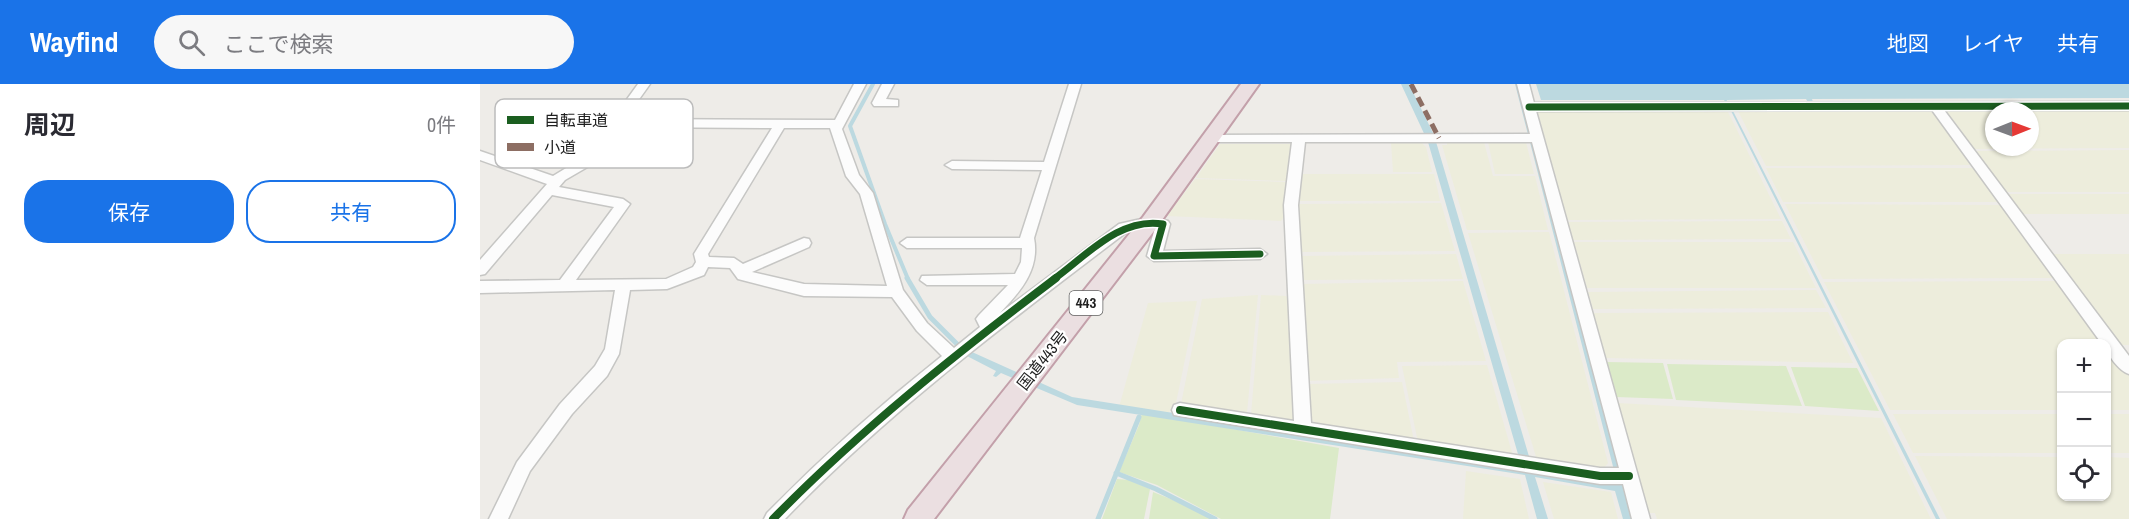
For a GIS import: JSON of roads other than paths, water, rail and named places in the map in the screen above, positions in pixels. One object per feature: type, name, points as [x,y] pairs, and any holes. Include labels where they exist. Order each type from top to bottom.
[{"type":"highway","name":"国道443号","points":[[918,519],[1150,222],[1251,84]]},
{"type":"street","points":[[633,99],[644,84]]},
{"type":"street","points":[[860,84],[836,129],[854,176],[866,193],[896,292],[922,327],[954,358]]},
{"type":"street","points":[[888,84],[878,103],[894,103]]},
{"type":"street","points":[[989,329],[984,319],[1020,279],[1030,249],[1027,238],[1075,84]]},
{"type":"street","points":[[1523,84],[1641,519]]},
{"type":"street","points":[[1935,106],[2128,365]]},
{"type":"street","points":[[1529,107],[2129,106]]},
{"type":"street","points":[[693,123],[838,124]]},
{"type":"street","points":[[480,286],[667,284],[699,271],[703,262],[701,254],[780,124]]},
{"type":"street","points":[[1213,138],[1536,138]]},
{"type":"street","points":[[1299,138],[1291,206],[1303,429]]},
{"type":"street","points":[[480,155],[495,161]]},
{"type":"street","points":[[952,165],[1049,166]]},
{"type":"street","points":[[511,168],[553,186],[623,204],[564,286]]},
{"type":"street","points":[[480,270],[553,186],[578,168]]},
{"type":"street","points":[[773,519],[853,440],[920,383],[1124,226],[1150,222],[1163,224],[1154,256],[1260,254]]},
{"type":"street","points":[[741,271],[804,243]]},
{"type":"street","points":[[907,243],[1028,243]]},
{"type":"street","points":[[703,262],[734,262],[743,275],[804,290],[896,292]]},
{"type":"street","points":[[927,280],[1020,279]]},
{"type":"street","points":[[498,519],[513,492],[522,466],[566,409],[601,371],[612,351],[623,285]]},
{"type":"street","points":[[1180,410],[1600,476],[1629,476]]},
{"type":"water","points":[[1401,84],[1409,84],[1434,135],[1533,470],[1617,482],[1515,84],[1518,84],[1635,519],[1623,519],[1615,491],[1535,477],[1548,519],[1537,519],[1525,475],[1077,405],[1001,373],[996,377],[993,376],[996,371],[965,355],[962,343],[972,352],[1072,397],[1522,468],[1428,142]]},
{"type":"water","points":[[1536,84],[2129,84],[2129,98],[1812,99],[1813,102],[1808,102],[1806,99],[1727,100],[1726,103],[1724,100],[1541,100]]},
{"type":"water","points":[[1730,109],[1732,109],[1940,519],[1936,519]]},
{"type":"waterway","points":[[873,84],[850,126],[885,224],[908,279]]},
{"type":"waterway","points":[[907,278],[930,317],[959,346]]},
{"type":"waterway","points":[[1116,473],[1139,417]]},
{"type":"waterway","points":[[1098,519],[1116,473]]},
{"type":"waterway","points":[[1116,473],[1156,489],[1215,519]]}]
